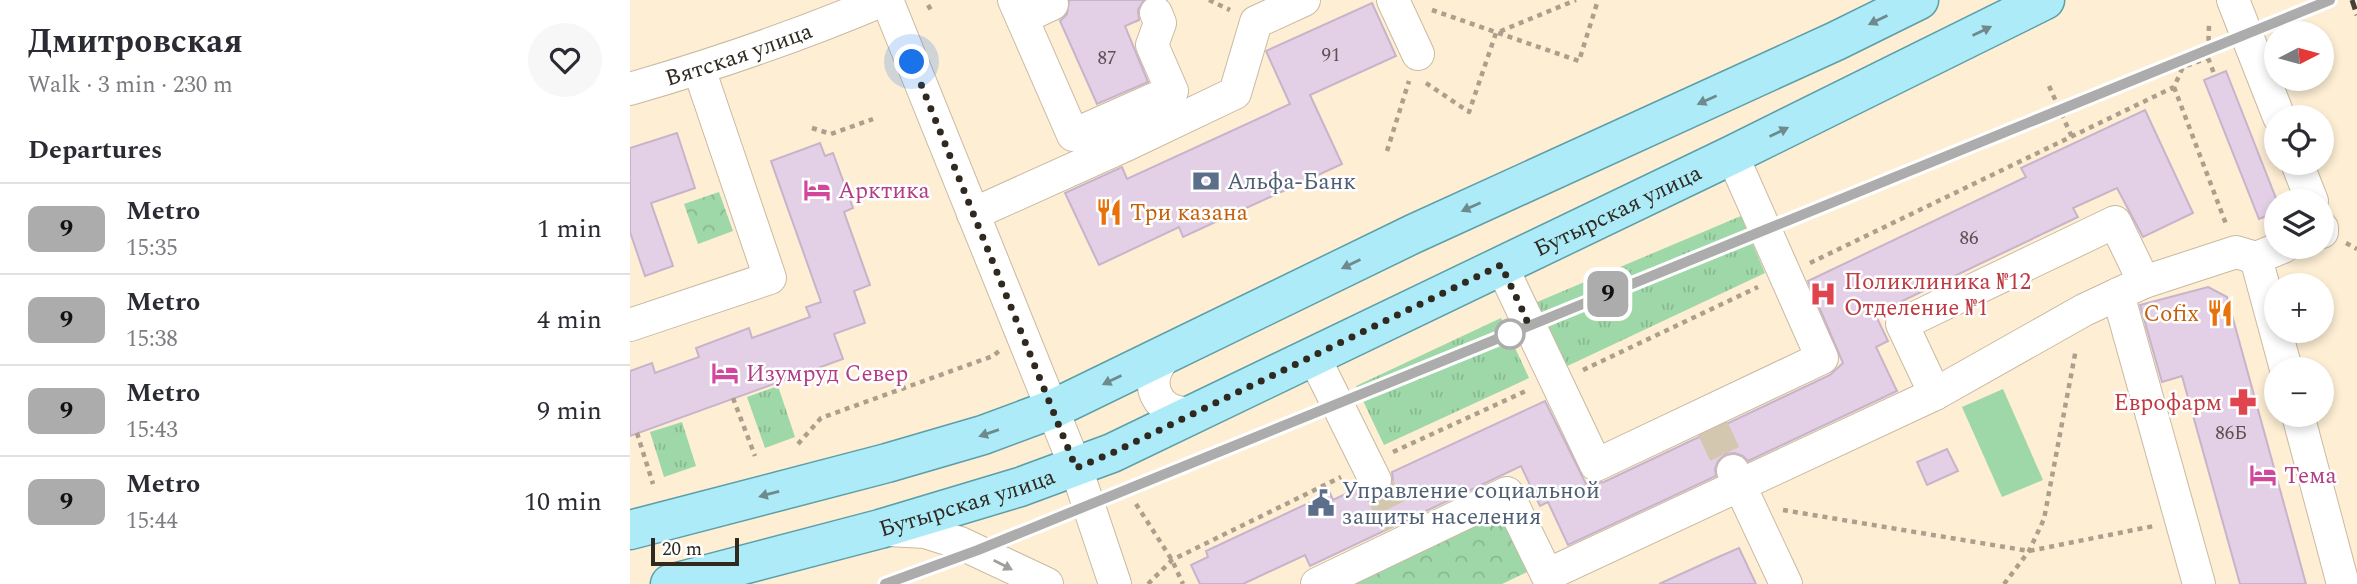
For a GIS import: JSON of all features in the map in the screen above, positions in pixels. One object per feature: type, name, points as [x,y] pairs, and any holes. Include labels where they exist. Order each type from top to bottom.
[{"type":"main road","points":[[630,530],[983,435],[1052,409],[1413,233],[1836,41],[1919,0]]},
{"type":"main road","name":"Бутырская улица","points":[[670,584],[880,529],[1076,468],[1732,155],[2045,0]]},
{"type":"street","name":"Вятская улица","points":[[630,89],[699,68],[885,0]]},
{"type":"street","points":[[885,0],[1076,468],[1114,584]]},
{"type":"street","points":[[973,214],[1235,93],[1256,22],[1304,0]]},
{"type":"street","points":[[1393,0],[1414,63]]},
{"type":"street","points":[[2233,0],[2274,105]]},
{"type":"street","points":[[1052,4],[1018,9],[1073,135],[1172,91],[1152,45],[1160,23],[1156,13]]},
{"type":"street","points":[[630,325],[770,278],[699,68]]},
{"type":"street","points":[[1501,265],[1596,465],[1708,419],[1822,358],[1732,155]]},
{"type":"street","points":[[1935,394],[1902,324],[2115,222],[2199,584]]},
{"type":"street","points":[[1317,584],[1402,533],[1507,493],[1540,580],[1935,394],[2084,310],[2131,288],[2236,252],[2264,253]]},
{"type":"street","points":[[2271,259],[2284,357]]},
{"type":"street","points":[[1172,352],[1163,358],[1156,368],[1154,390],[1159,400],[1177,413],[1189,415],[1199,411]]},
{"type":"street","points":[[1313,355],[1371,472]]},
{"type":"street","points":[[2301,427],[2343,584]]},
{"type":"street","points":[[1741,487],[1787,584]]},
{"type":"street","points":[[880,529],[925,532],[960,543],[1047,584]]},
{"type":"path","points":[[1387,152],[1414,63],[1469,113],[1496,33],[1576,0]]},
{"type":"path","points":[[1426,8],[1578,61],[1598,0]]},
{"type":"path","points":[[2208,20],[2208,58],[2215,76]]},
{"type":"path","points":[[1148,584],[1172,560],[1371,472],[1527,390],[1556,382],[2174,87],[2183,67],[2208,58]]},
{"type":"path","points":[[2049,86],[2072,137]]},
{"type":"path","points":[[812,128],[831,134],[873,119]]},
{"type":"path","points":[[2004,584],[2029,551],[2044,519],[2084,310]]},
{"type":"path","points":[[799,444],[821,418],[993,356]]},
{"type":"path","points":[[733,398],[755,456]]},
{"type":"path","points":[[637,433],[653,484]]},
{"type":"path","points":[[1741,487],[2029,551],[2182,520]]},
{"type":"path","points":[[1136,504],[1172,560],[1183,584]]},
{"type":"green space","points":[[719,192],[733,231],[698,244],[684,204]]},
{"type":"green space","points":[[1741,216],[1765,273],[1561,369],[1530,305]]},
{"type":"green space","points":[[1501,318],[1529,378],[1384,445],[1356,386]]},
{"type":"green space","points":[[778,386],[795,437],[765,448],[747,397]]},
{"type":"green space","points":[[2003,389],[2043,480],[2002,497],[1962,407]]},
{"type":"green space","points":[[682,422],[696,466],[664,477],[650,432]]},
{"type":"green space","points":[[1501,512],[1529,571],[1502,584],[1353,584]]},
{"type":"building","points":[[1069,0],[1144,0],[1138,10],[1139,20],[1125,26],[1148,82],[1097,104],[1060,21],[1067,14]]},
{"type":"building","points":[[1372,3],[1396,56],[1310,95],[1342,164],[1183,237],[1179,227],[1099,265],[1065,193],[1122,167],[1127,179],[1290,104],[1266,51]]},
{"type":"building","points":[[2226,71],[2264,168],[2264,175],[2267,175],[2272,189],[2264,189],[2264,217],[2259,219],[2204,80]]},
{"type":"building","points":[[2145,110],[2193,213],[2143,237],[2117,188],[2073,208],[2078,217],[1875,314],[1888,341],[1876,347],[1897,391],[1748,461],[1735,453],[1726,454],[1718,461],[1716,476],[1568,545],[1548,502],[1540,506],[1521,466],[1310,566],[1305,555],[1243,584],[1200,584],[1191,565],[1208,557],[1206,551],[1330,493],[1333,500],[1358,488],[1365,496],[1383,497],[1391,490],[1392,472],[1545,401],[1586,484],[1604,482],[1830,375],[1843,363],[1808,281],[2026,177],[2021,168]]},
{"type":"building","points":[[677,133],[695,188],[651,203],[673,266],[645,276],[630,232],[630,148]]},
{"type":"building","points":[[820,143],[825,156],[833,153],[853,208],[844,212],[870,285],[854,291],[865,323],[834,334],[843,359],[630,436],[630,371],[652,363],[655,373],[699,357],[696,348],[749,328],[752,338],[810,317],[806,307],[821,302],[771,161]]},
{"type":"building","points":[[2208,287],[2227,297],[2306,584],[2240,584],[2182,376],[2162,382],[2140,305]]},
{"type":"building","points":[[1947,449],[1958,471],[1927,485],[1917,462]]},
{"type":"building","points":[[1739,548],[1756,584],[1659,584],[1716,558]]},
{"type":"tunnel","points":[[1711,425],[1733,471]]},
{"type":"tunnel","points":[[1375,480],[1398,525]]},
{"type":"railway","points":[[2352,0],[2357,15]]},
{"type":"metro line","name":"9","points":[[885,584],[978,550],[2330,0]]},
{"type":"place","name":"Альфа-Банк","points":[[1206,181]]},
{"type":"place","name":"Арктика","points":[[817,190]]},
{"type":"place","name":"Три казана","points":[[1109,212]]},
{"type":"place","name":"Поликлиника №12 Отделение №1","points":[[1823,294]]},
{"type":"place","name":"Cofix","points":[[2220,313]]},
{"type":"place","name":"Изумруд Север","points":[[725,373]]},
{"type":"place","name":"Еврофарм","points":[[2243,402]]},
{"type":"place","name":"Тема","points":[[2263,475]]},
{"type":"place","name":"Управление социальной защиты населения","points":[[1321,503]]},
{"type":"route","points":[[912,62],[1076,468],[1501,265],[1527,320],[1510,334]]}]
